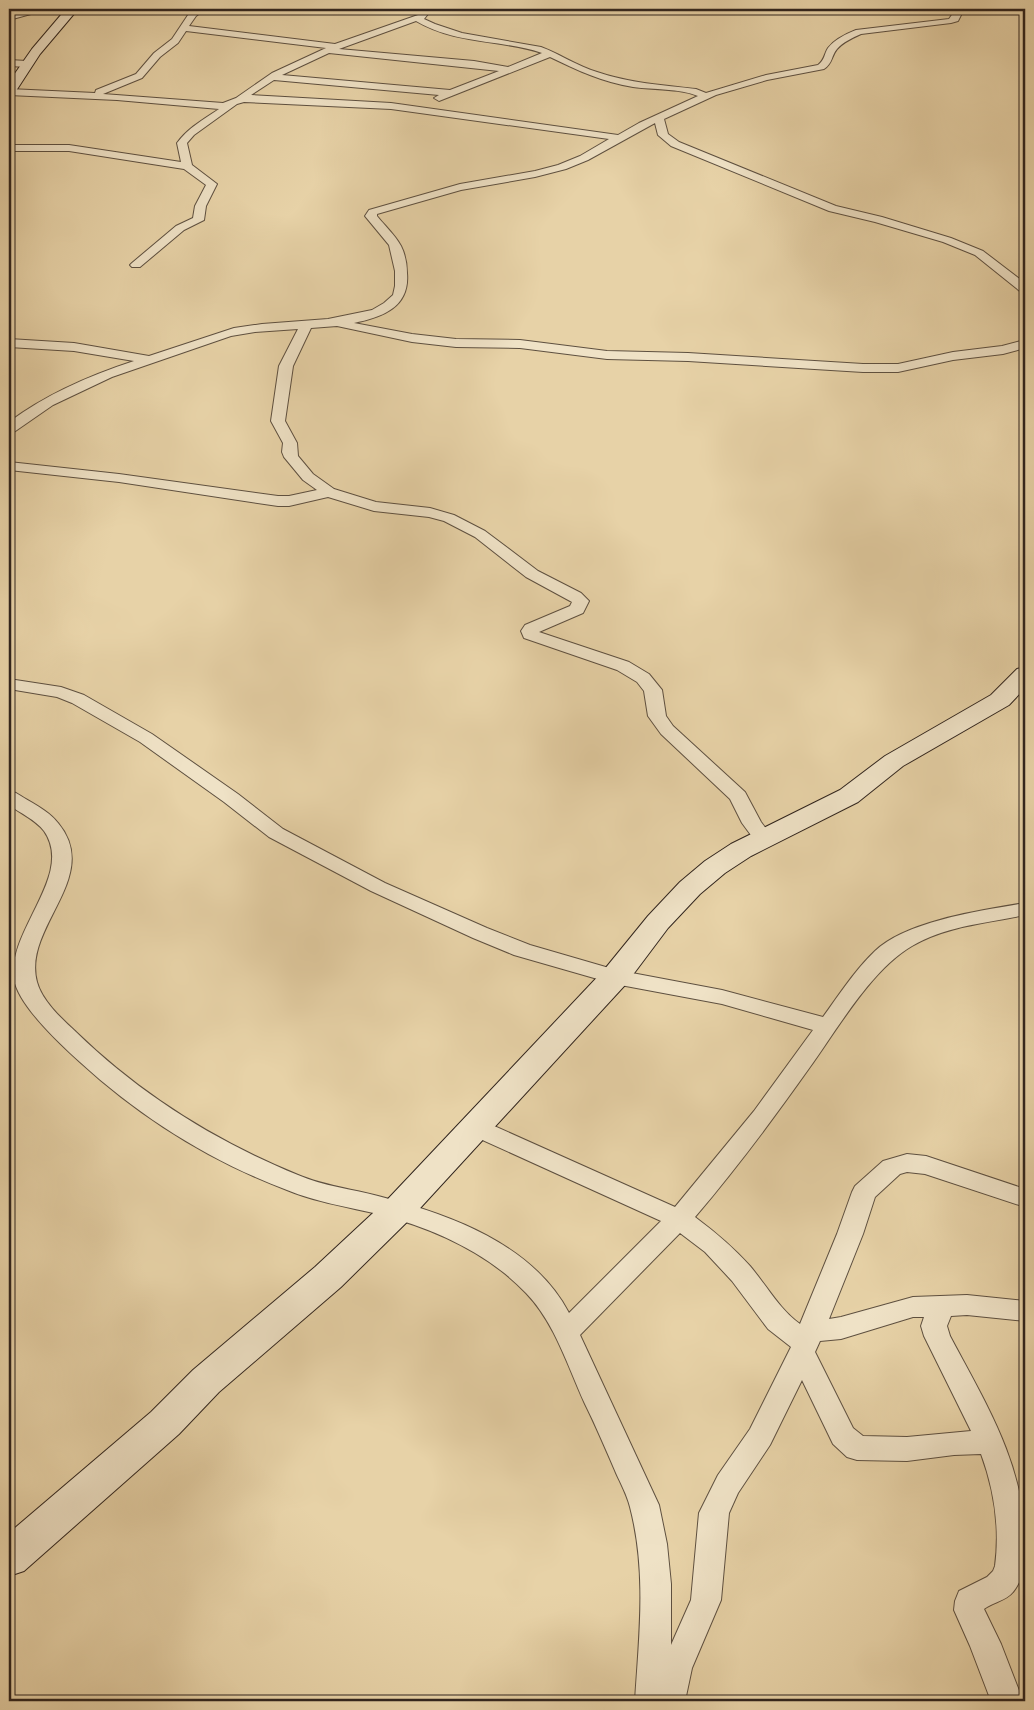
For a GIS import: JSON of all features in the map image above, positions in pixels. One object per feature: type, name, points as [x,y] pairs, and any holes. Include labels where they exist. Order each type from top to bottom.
[{"type":"street","points":[[9,18],[45,9]]},
{"type":"street","points":[[9,91],[27,64],[72,9]]},
{"type":"street","points":[[92,95],[139,76],[148,68],[157,55],[175,41],[194,14],[201,9]]},
{"type":"street","points":[[359,322],[394,302],[401,292],[402,278],[397,249],[371,216],[373,212],[460,188],[535,174],[562,166],[584,158],[706,94],[766,78],[821,68],[828,63],[832,49],[846,37],[859,32],[952,21],[960,9]]},
{"type":"street","points":[[187,166],[187,158],[182,149],[184,139],[270,76],[332,47],[422,13],[422,21],[438,28],[463,36],[551,53],[594,75],[706,94]]},
{"type":"street","points":[[183,28],[259,36],[511,70]]},
{"type":"street","points":[[446,44],[463,36]]},
{"type":"street","points":[[417,58],[430,52]]},
{"type":"street","points":[[413,109],[551,53]]},
{"type":"street","points":[[9,63],[27,64]]},
{"type":"street","points":[[270,76],[452,93]]},
{"type":"street","points":[[658,87],[665,90],[675,110]]},
{"type":"street","points":[[9,91],[92,95],[213,106],[232,104]]},
{"type":"street","points":[[241,98],[413,109],[621,138]]},
{"type":"street","points":[[659,118],[663,135],[675,144],[833,209],[878,219],[947,240],[978,253],[1025,289]]},
{"type":"street","points":[[9,148],[68,148],[187,166],[212,184],[205,202],[199,211],[198,220],[180,228],[136,265]]},
{"type":"street","points":[[9,429],[50,400],[97,377],[240,330],[307,324],[359,322],[412,338],[456,342],[520,344],[606,355],[688,357],[876,369],[898,368],[953,356],[1003,350],[1025,344]]},
{"type":"street","points":[[307,324],[286,366],[278,421],[290,443],[289,452],[291,457],[315,483],[329,492],[374,506],[430,513],[450,518],[480,534],[532,574],[575,596],[581,601],[577,609],[531,628],[530,634],[623,666],[643,678],[653,690],[657,716],[667,730],[738,796],[752,823],[763,838]]},
{"type":"street","points":[[9,342],[74,347],[150,360]]},
{"type":"street","points":[[9,466],[119,478],[278,501],[289,501],[329,492]]},
{"type":"street","points":[[9,1558],[165,1422],[206,1381],[328,1277],[399,1209],[615,977],[658,922],[690,888],[715,867],[763,838],[849,796],[894,761],[1000,700],[1025,674]]},
{"type":"street","points":[[9,684],[61,692],[78,699],[146,738],[231,798],[276,833],[320,858],[423,910],[522,950],[615,977],[722,997],[828,1026]]},
{"type":"street","points":[[9,797],[49,824],[58,835],[63,848],[62,871],[37,922],[28,949],[25,982],[36,1002],[98,1066],[179,1126],[228,1156],[298,1185],[399,1209],[452,1230],[489,1249],[522,1274],[546,1297],[606,1414],[644,1504],[656,1569],[656,1646],[651,1701]]},
{"type":"street","points":[[566,1333],[679,1219],[705,1189],[762,1117],[859,983],[883,955],[906,940],[942,926],[1025,909]]},
{"type":"street","points":[[475,1126],[679,1219],[714,1245],[741,1274],[777,1322],[805,1342],[843,1436],[857,1448],[907,1450],[954,1443],[991,1442]]},
{"type":"street","points":[[669,1701],[677,1665],[706,1600],[714,1513],[728,1484],[760,1437],[805,1342],[850,1234],[864,1192],[892,1167],[907,1163],[926,1165],[1025,1198]]},
{"type":"street","points":[[805,1342],[841,1328],[913,1308],[967,1305],[1025,1311]]},
{"type":"street","points":[[942,1306],[934,1326],[937,1336],[991,1442],[1008,1493],[1012,1522],[1011,1558],[1005,1580],[994,1590],[978,1595],[970,1601],[969,1610],[985,1644],[1007,1701]]}]
